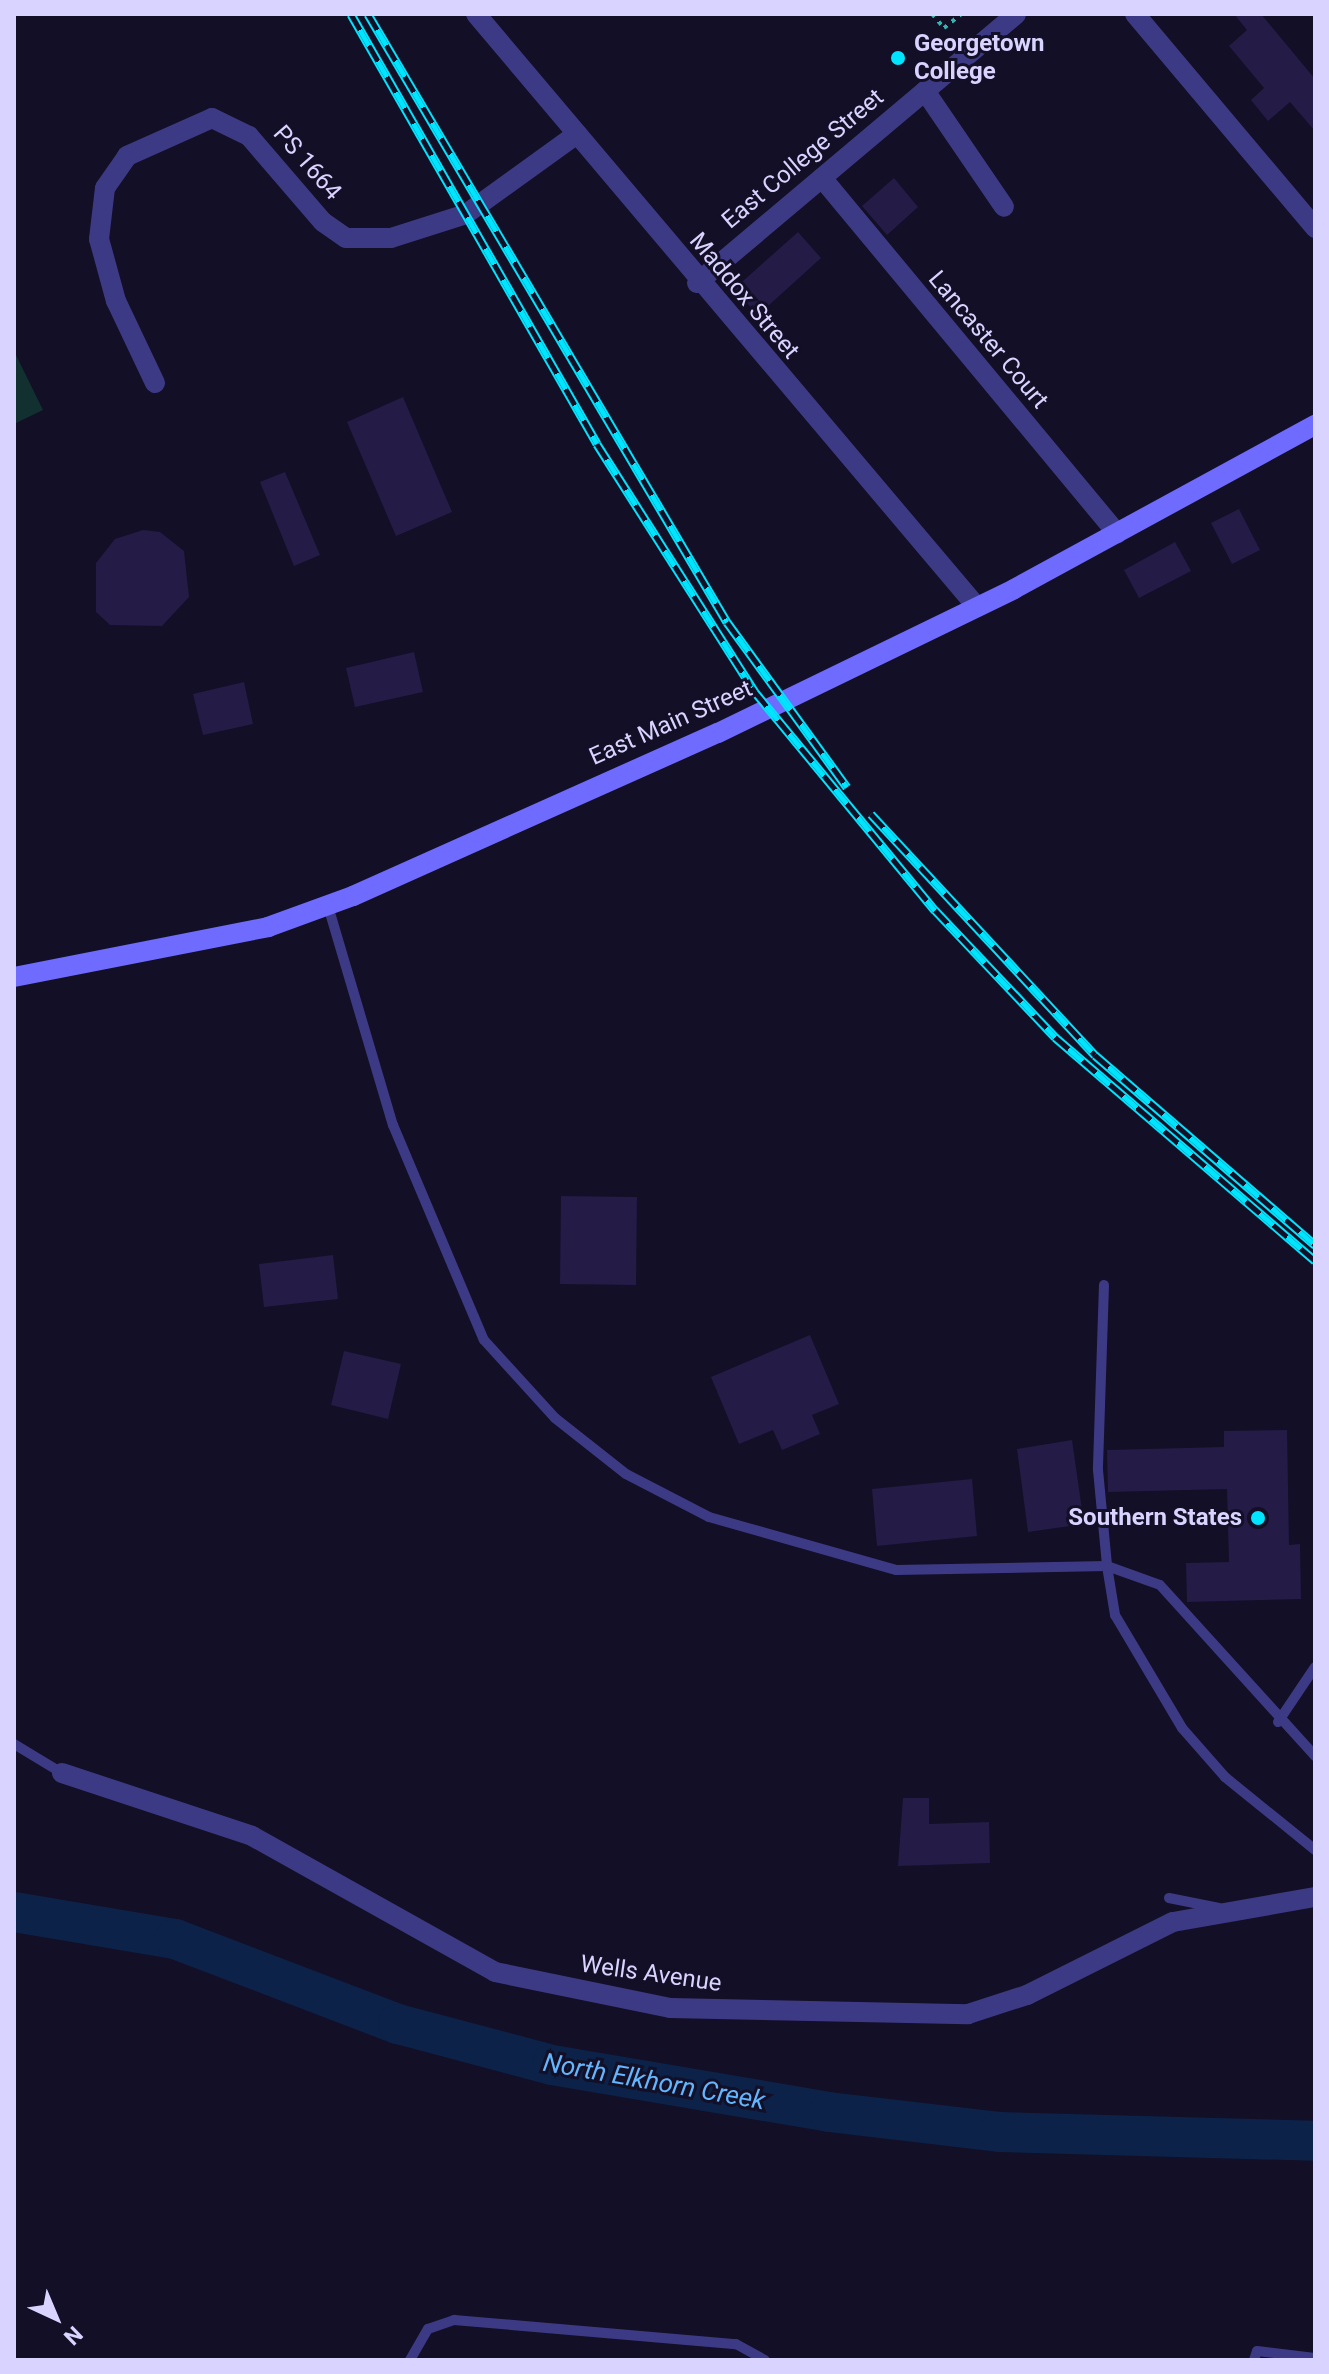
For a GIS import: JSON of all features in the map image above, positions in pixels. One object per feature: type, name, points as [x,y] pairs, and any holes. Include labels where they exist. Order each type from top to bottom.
[{"type":"street","name":"Maddox Street","points":[[476,14],[697,283],[977,607]]},
{"type":"street","name":"East College Street","points":[[697,283],[1016,14]]},
{"type":"street","points":[[1135,14],[1315,228]]},
{"type":"street","points":[[925,91],[1004,207]]},
{"type":"street","name":"PS 1664","points":[[155,383],[116,301],[99,239],[105,188],[127,156],[212,118],[249,136],[346,238],[391,238],[466,214],[577,134]]},
{"type":"street","name":"Lancaster Court","points":[[822,178],[1117,533]]},
{"type":"street","name":"East Main Street","points":[[14,977],[268,927],[328,906],[718,733],[977,607],[1315,425]]},
{"type":"street","name":"Wells Avenue","points":[[62,1773],[252,1836],[495,1972],[670,2008],[968,2014],[1027,1995],[1173,1922],[1315,1897]]},
{"type":"lane","points":[[328,906],[393,1125],[484,1340],[555,1418],[626,1474],[709,1517],[896,1570],[1107,1566],[1160,1585],[1278,1722],[1315,1756]]},
{"type":"lane","points":[[1104,1285],[1098,1470],[1115,1615],[1182,1728],[1225,1777],[1315,1850]]},
{"type":"lane","points":[[1278,1722],[1315,1667]]},
{"type":"lane","name":"Wells Avenue","points":[[14,1744],[62,1773]]},
{"type":"lane","points":[[1169,1898],[1236,1911]]},
{"type":"lane","points":[[410,2360],[428,2329],[454,2320],[736,2344],[765,2360]]},
{"type":"lane","points":[[1254,2360],[1257,2351],[1315,2358]]},
{"type":"path","points":[[932,14],[944,28],[961,14]]},
{"type":"green space","points":[[14,351],[43,410],[14,424]]},
{"type":"building","points":[[1234,14],[1261,14],[1315,79],[1315,131],[1290,102],[1268,121],[1251,100],[1264,88],[1229,46],[1247,30]]},
{"type":"building","points":[[894,178],[918,207],[887,235],[862,206]]},
{"type":"building","points":[[798,232],[821,258],[758,315],[734,289]]},
{"type":"building","points":[[403,397],[452,512],[396,536],[347,422]]},
{"type":"building","points":[[285,472],[320,555],[294,566],[260,482]]},
{"type":"building","points":[[1239,509],[1260,550],[1232,564],[1211,523]]},
{"type":"building","points":[[143,530],[160,532],[184,551],[189,597],[162,626],[110,625],[96,612],[96,563],[115,539]]},
{"type":"building","points":[[1175,542],[1191,571],[1139,598],[1124,570]]},
{"type":"building","points":[[414,652],[423,692],[355,707],[346,668]]},
{"type":"building","points":[[244,682],[253,724],[203,735],[193,694]]},
{"type":"building","points":[[561,1196],[637,1197],[636,1285],[560,1284]]},
{"type":"building","points":[[333,1255],[338,1299],[264,1307],[259,1264]]},
{"type":"building","points":[[810,1335],[839,1404],[812,1415],[820,1434],[782,1450],[773,1430],[739,1444],[711,1377]]},
{"type":"building","points":[[344,1351],[401,1364],[388,1419],[331,1405]]},
{"type":"building","name":"Southern States","points":[[1287,1430],[1289,1545],[1300,1544],[1301,1599],[1187,1602],[1186,1563],[1229,1562],[1227,1489],[1108,1492],[1107,1450],[1224,1447],[1224,1431]]},
{"type":"building","points":[[1072,1440],[1084,1524],[1028,1532],[1017,1449]]},
{"type":"building","points":[[972,1479],[977,1536],[877,1546],[872,1489]]},
{"type":"building","points":[[903,1798],[929,1798],[929,1824],[989,1822],[990,1863],[898,1866]]},
{"type":"waterway","name":"North Elkhorn Creek","points":[[14,1912],[175,1939],[398,2024],[552,2065],[829,2112],[999,2132],[1315,2141]]},
{"type":"railway","points":[[351,14],[597,444],[755,692],[935,910],[1055,1037],[1315,1261]]},
{"type":"railway","points":[[368,14],[727,622],[847,787]]},
{"type":"railway","points":[[871,814],[1095,1055],[1315,1245]]},
{"type":"place","name":"Georgetown College","points":[[898,58]]},
{"type":"place","name":"Southern States","points":[[1258,1518]]}]
